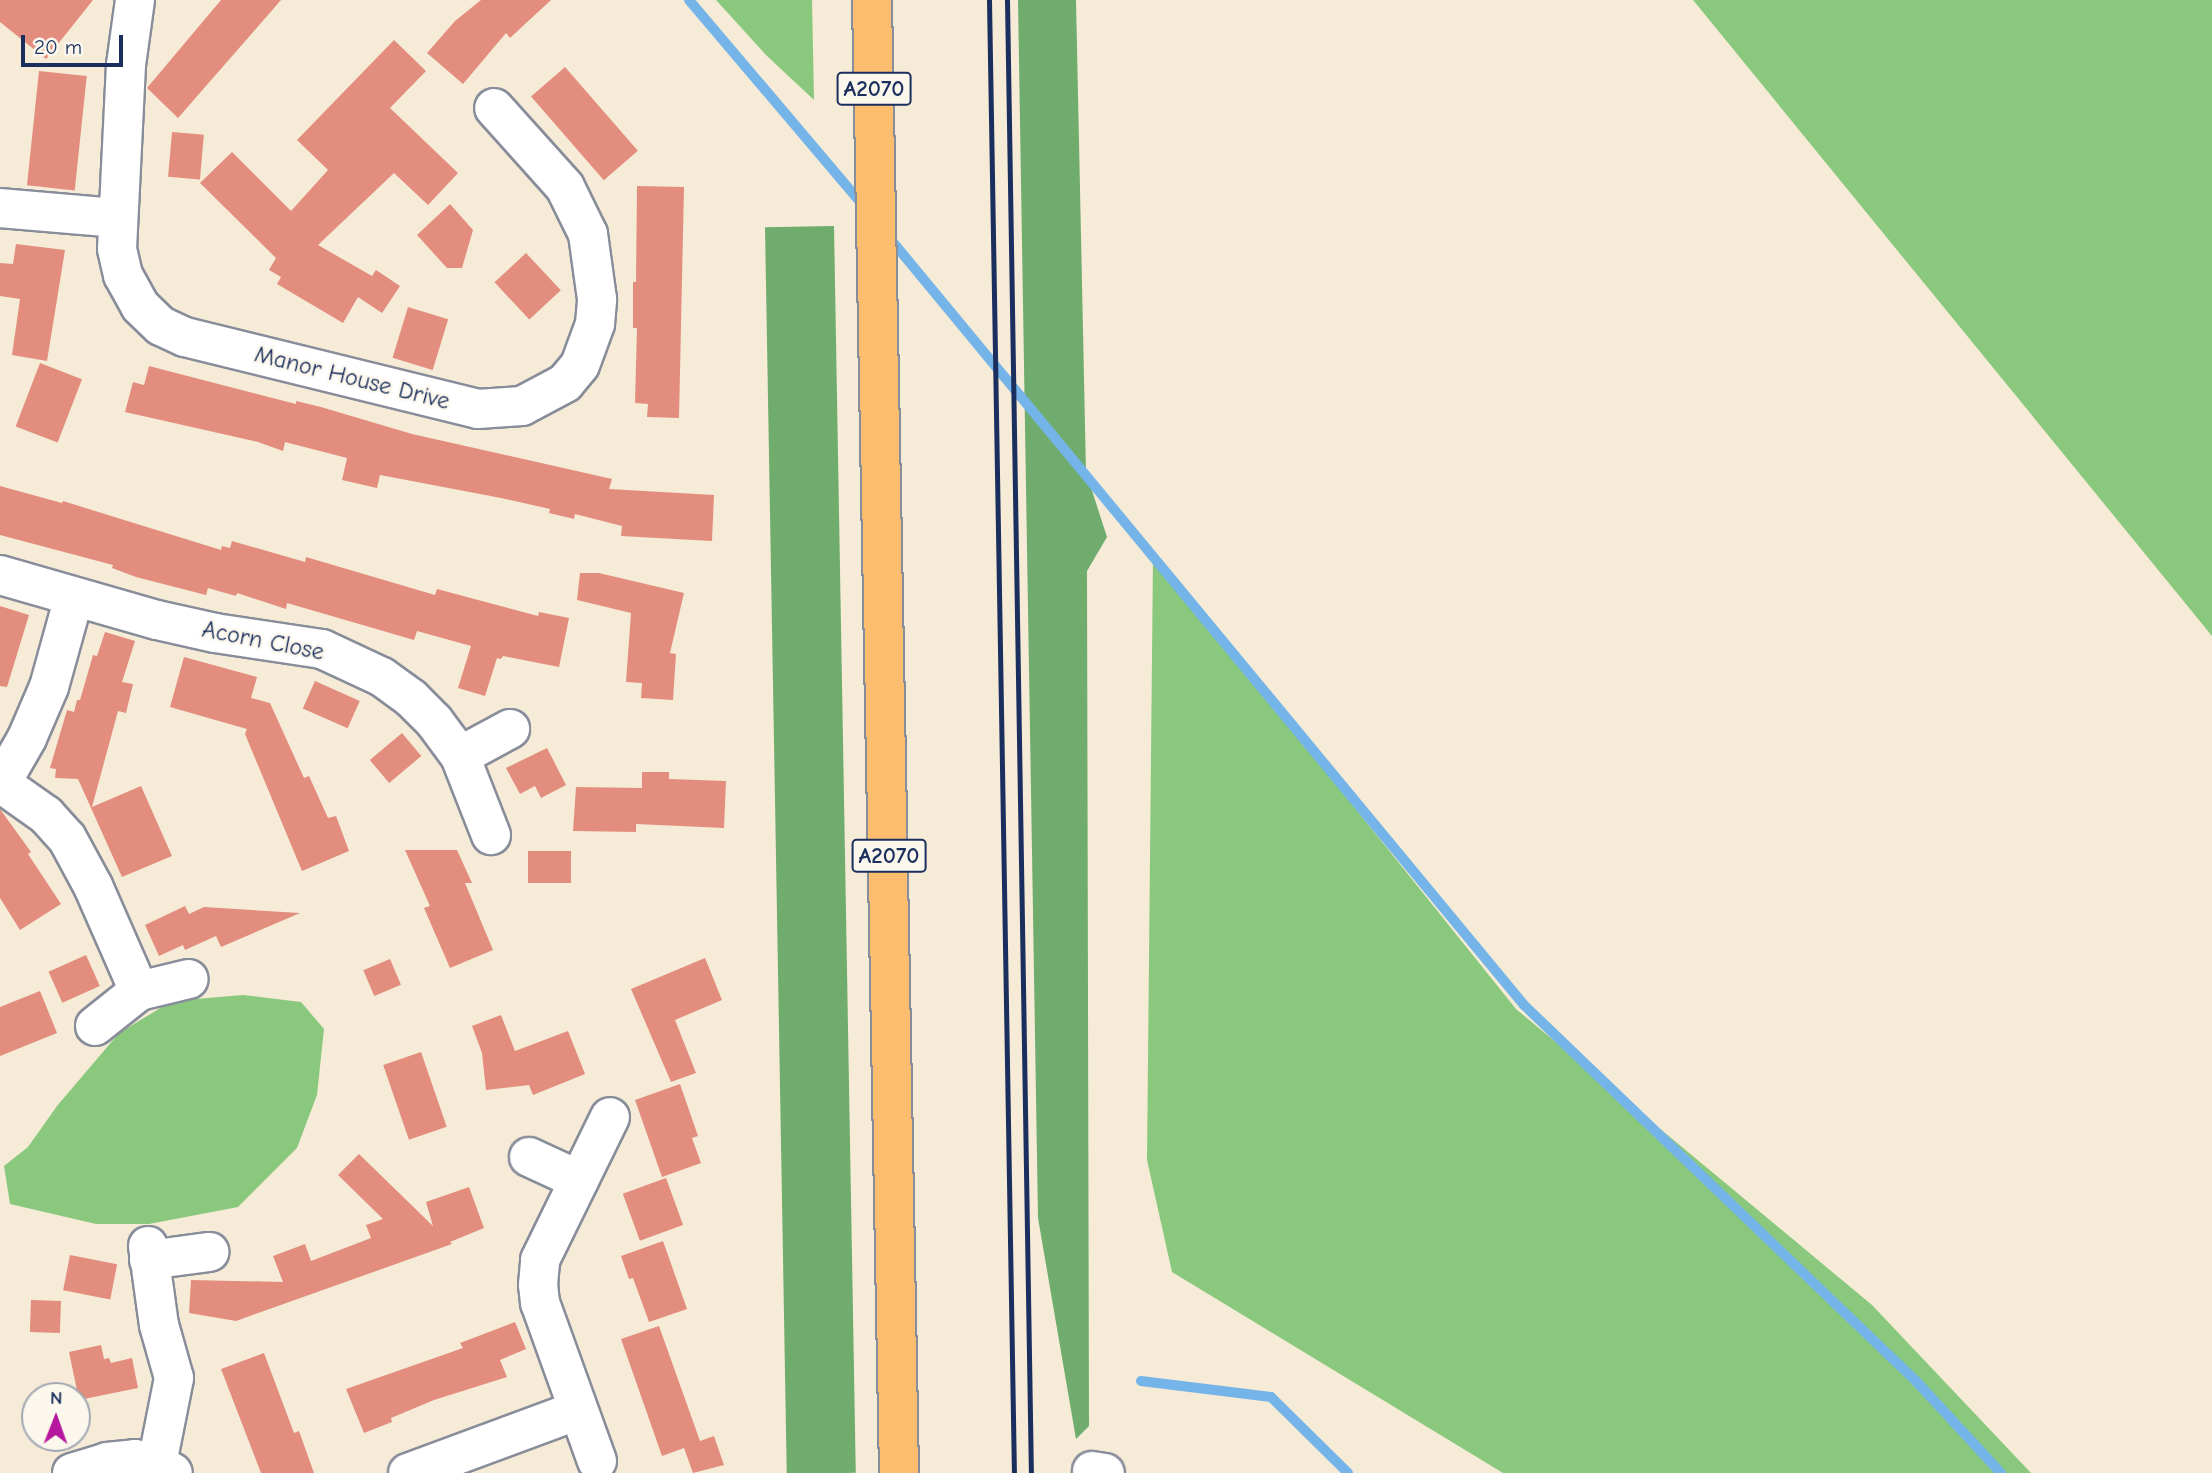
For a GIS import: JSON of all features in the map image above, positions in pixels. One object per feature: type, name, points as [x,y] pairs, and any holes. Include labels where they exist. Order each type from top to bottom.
[{"type":"highway","name":"A2070","points":[[872,0],[899,1473]]},
{"type":"street","name":"Manor House Drive","points":[[135,0],[126,65],[117,249],[127,284],[140,306],[161,326],[173,332],[478,409],[522,406],[565,383],[580,365],[595,324],[597,299],[588,234],[565,187],[494,108]]},
{"type":"street","points":[[0,208],[117,218]]},
{"type":"street","name":"Acorn Close","points":[[0,575],[192,628],[302,645],[338,655],[382,677],[411,698],[434,721],[460,756],[491,835]]},
{"type":"street","points":[[74,597],[49,687],[27,738],[1,785],[46,815],[67,838],[93,886],[139,991]]},
{"type":"street","points":[[460,756],[510,729]]},
{"type":"street","points":[[95,1026],[139,991],[189,979]]},
{"type":"street","points":[[597,1461],[540,1304],[538,1285],[540,1260],[610,1117]]},
{"type":"street","points":[[529,1157],[579,1180]]},
{"type":"street","points":[[72,1473],[126,1460],[165,1469],[174,1378],[159,1325],[148,1253],[209,1252]]},
{"type":"street","points":[[408,1473],[578,1410]]},
{"type":"green space","points":[[716,0],[812,0],[814,100],[766,55]]},
{"type":"green space","points":[[1018,0],[1076,0],[1086,472],[1107,537],[1087,571],[1089,1426],[1076,1439],[1038,1218]]},
{"type":"green space","points":[[1693,0],[2212,0],[2212,636]]},
{"type":"green space","points":[[834,226],[856,1473],[787,1473],[765,227]]},
{"type":"green space","points":[[1153,556],[1516,1009],[1872,1305],[2031,1473],[1503,1473],[1172,1272],[1147,1160]]},
{"type":"green space","points":[[243,995],[301,1002],[324,1029],[317,1095],[297,1148],[238,1207],[149,1224],[96,1224],[10,1204],[4,1166],[28,1147],[57,1106],[119,1033],[172,1001]]},
{"type":"building","points":[[0,0],[93,0],[46,59],[0,22]]},
{"type":"building","points":[[221,0],[281,0],[178,118],[147,88]]},
{"type":"building","points":[[481,0],[551,0],[510,38],[506,33],[463,84],[427,53],[455,21]]},
{"type":"building","points":[[394,40],[426,71],[390,108],[458,173],[428,205],[394,173],[318,245],[372,276],[376,270],[400,286],[382,313],[358,297],[343,323],[277,284],[281,277],[269,270],[276,258],[200,183],[232,152],[291,211],[328,170],[297,140]]},
{"type":"building","points":[[565,67],[638,151],[604,180],[531,97]]},
{"type":"building","points":[[39,71],[87,76],[75,190],[27,185]]},
{"type":"building","points":[[172,132],[204,135],[200,180],[168,177]]},
{"type":"building","points":[[637,186],[684,187],[679,418],[647,417],[648,404],[635,403],[637,328],[633,328],[633,282],[636,282]]},
{"type":"building","points":[[450,204],[473,230],[462,268],[447,268],[417,235]]},
{"type":"building","points":[[16,244],[65,250],[47,361],[12,355],[20,299],[0,296],[0,263],[13,264]]},
{"type":"building","points":[[526,253],[561,290],[529,320],[495,282]]},
{"type":"building","points":[[408,307],[448,319],[433,370],[393,358]]},
{"type":"building","points":[[40,363],[82,379],[58,443],[16,426]]},
{"type":"building","points":[[149,366],[296,404],[296,401],[321,407],[412,434],[612,479],[609,489],[714,495],[712,541],[621,536],[622,526],[575,514],[574,519],[549,513],[550,509],[380,475],[377,488],[342,480],[347,458],[285,442],[283,451],[258,442],[125,412],[133,382],[144,385]]},
{"type":"building","points":[[0,486],[62,503],[63,501],[221,550],[222,546],[230,548],[232,541],[305,562],[306,557],[435,595],[437,589],[538,616],[539,612],[569,618],[559,667],[503,656],[501,659],[497,658],[485,696],[458,688],[471,646],[417,631],[414,640],[287,603],[286,609],[237,593],[236,596],[208,588],[206,595],[136,577],[112,568],[113,565],[0,535]]},
{"type":"building","points":[[580,573],[599,573],[684,593],[670,653],[676,654],[673,700],[641,698],[642,683],[626,682],[631,613],[577,600]]},
{"type":"building","points":[[0,606],[29,615],[7,687],[0,686]]},
{"type":"building","points":[[105,632],[135,641],[122,682],[133,684],[126,713],[118,711],[92,807],[141,786],[172,856],[122,877],[78,779],[55,778],[56,769],[50,768],[67,710],[74,712],[77,700],[80,700],[93,655],[97,656]]},
{"type":"building","points":[[184,657],[257,677],[251,698],[270,703],[304,778],[309,776],[328,818],[336,816],[349,851],[302,871],[245,734],[247,729],[170,707]]},
{"type":"building","points":[[315,681],[360,701],[348,728],[303,708]]},
{"type":"building","points":[[402,733],[421,756],[389,783],[370,760]]},
{"type":"building","points":[[547,748],[566,785],[541,798],[535,786],[520,794],[506,768]]},
{"type":"building","points":[[642,772],[669,772],[669,779],[726,781],[724,828],[636,824],[636,832],[573,831],[576,787],[642,788]]},
{"type":"building","points":[[0,809],[31,852],[28,854],[61,904],[20,930],[0,898]]},
{"type":"building","points":[[405,850],[457,850],[472,883],[465,883],[493,950],[450,968],[424,908],[430,906]]},
{"type":"building","points":[[528,851],[571,851],[571,883],[528,883]]},
{"type":"building","points":[[185,906],[189,914],[204,907],[300,913],[221,947],[216,936],[185,950],[183,945],[159,956],[145,925]]},
{"type":"building","points":[[86,955],[100,986],[62,1003],[49,972]]},
{"type":"building","points":[[705,958],[722,1000],[675,1020],[696,1073],[671,1082],[631,989]]},
{"type":"building","points":[[390,959],[401,985],[374,996],[363,970]]},
{"type":"building","points":[[40,991],[57,1033],[0,1056],[0,1007]]},
{"type":"building","points":[[501,1015],[515,1051],[568,1031],[585,1074],[533,1095],[529,1085],[486,1090],[482,1053],[472,1026]]},
{"type":"building","points":[[421,1052],[447,1127],[409,1140],[383,1065]]},
{"type":"building","points":[[680,1084],[698,1136],[692,1138],[701,1163],[662,1177],[635,1100]]},
{"type":"building","points":[[359,1154],[433,1226],[426,1202],[469,1187],[484,1228],[450,1242],[452,1244],[236,1321],[189,1313],[191,1280],[283,1282],[273,1256],[305,1244],[311,1261],[371,1238],[366,1225],[383,1219],[338,1175]]},
{"type":"building","points":[[666,1178],[683,1225],[640,1241],[623,1194]]},
{"type":"building","points":[[663,1241],[687,1309],[649,1322],[633,1278],[629,1279],[621,1256]]},
{"type":"building","points":[[70,1255],[117,1264],[110,1299],[63,1290]]},
{"type":"building","points":[[31,1300],[61,1301],[60,1333],[30,1332]]},
{"type":"building","points":[[515,1322],[526,1349],[500,1360],[507,1377],[434,1400],[364,1433],[346,1389],[463,1348],[460,1343]]},
{"type":"building","points":[[659,1326],[700,1441],[714,1436],[724,1465],[693,1473],[684,1448],[662,1456],[621,1339]]},
{"type":"building","points":[[101,1345],[104,1359],[109,1358],[111,1363],[132,1358],[138,1388],[91,1398],[91,1382],[75,1382],[69,1352]]},
{"type":"building","points":[[264,1353],[294,1433],[299,1431],[314,1473],[261,1473],[221,1369]]},
{"type":"waterway","points":[[689,0],[864,206]]},
{"type":"waterway","points":[[887,235],[1524,1005],[1916,1381],[2001,1473]]},
{"type":"waterway","points":[[1141,1381],[1271,1397],[1348,1473]]},
{"type":"railway","points":[[989,0],[1014,1473]]},
{"type":"railway","points":[[1007,0],[1031,1473]]}]
